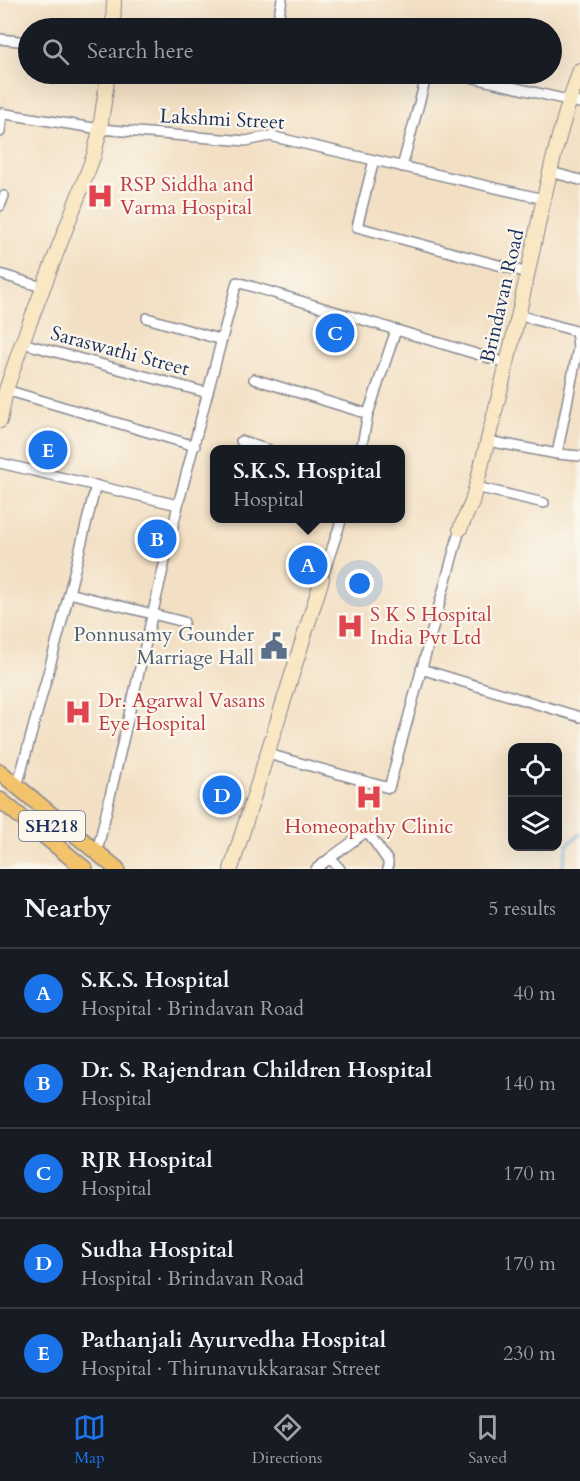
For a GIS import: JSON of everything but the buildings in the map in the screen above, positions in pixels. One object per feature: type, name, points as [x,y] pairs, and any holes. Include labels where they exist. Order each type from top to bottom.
[{"type":"main road","points":[[0,772],[117,869]]},
{"type":"main road","name":"SH218","points":[[0,785],[102,869]]},
{"type":"main road","name":"SH218","points":[[0,800],[85,869]]},
{"type":"street","points":[[113,18],[114,0]]},
{"type":"street","points":[[278,18],[282,0]]},
{"type":"street","points":[[0,39],[18,41]]},
{"type":"street","name":"Brindavan Road","points":[[460,529],[476,487],[544,199],[575,101],[580,70]]},
{"type":"street","points":[[0,421],[6,390],[22,343],[94,155],[107,84]]},
{"type":"street","points":[[402,167],[424,84]]},
{"type":"street","points":[[501,84],[575,101]]},
{"type":"street","points":[[0,132],[1,113]]},
{"type":"street","name":"Lakshmi Street","points":[[1,113],[100,129],[246,141],[270,136],[544,199]]},
{"type":"street","points":[[374,160],[357,227],[528,273]]},
{"type":"street","points":[[551,172],[580,180]]},
{"type":"street","points":[[0,206],[4,196]]},
{"type":"street","points":[[0,274],[42,287]]},
{"type":"street","points":[[97,852],[178,505],[237,282],[506,363]]},
{"type":"street","points":[[518,315],[576,331],[578,348],[557,454]]},
{"type":"street","points":[[147,318],[222,340]]},
{"type":"street","points":[[362,445],[368,414],[396,330]]},
{"type":"street","name":"Saraswathi Street","points":[[22,343],[208,393]]},
{"type":"street","points":[[255,379],[368,414]]},
{"type":"street","points":[[6,390],[195,446]]},
{"type":"street","points":[[241,441],[253,445]]},
{"type":"street","points":[[488,441],[580,456]]},
{"type":"street","points":[[0,463],[178,505]]},
{"type":"street","points":[[17,787],[96,485]]},
{"type":"street","points":[[476,487],[544,503]]},
{"type":"street","points":[[231,869],[341,523]]},
{"type":"street","points":[[268,754],[389,788],[460,529]]},
{"type":"street","points":[[69,594],[184,622]]},
{"type":"street","points":[[421,669],[580,717]]},
{"type":"street","points":[[316,869],[366,831],[388,861],[388,869]]},
{"type":"street","points":[[330,858],[340,869]]},
{"type":"waterway","points":[[562,869],[568,844],[580,834]]},
{"type":"place","name":"RSP Siddha and Varma Hospital","points":[[100,196]]},
{"type":"place","name":"RJR Hospital","points":[[335,333]]},
{"type":"place","name":"Pathanjali Ayurvedha Hospital","points":[[48,450]]},
{"type":"place","name":"Dr. S. Rajendran Children Hospital","points":[[157,539]]},
{"type":"place","name":"S.K.S. Hospital","points":[[308,565]]},
{"type":"place","name":"S K S Hospital India Pvt Ltd","points":[[350,626]]},
{"type":"place","name":"Ponnusamy Gounder Marriage Hall","points":[[274,646]]},
{"type":"place","name":"Dr. Agarwal Vasans Eye Hospital","points":[[78,712]]},
{"type":"place","name":"Sudha Hospital","points":[[222,795]]},
{"type":"place","name":"Homeopathy Clinic","points":[[369,797]]}]
